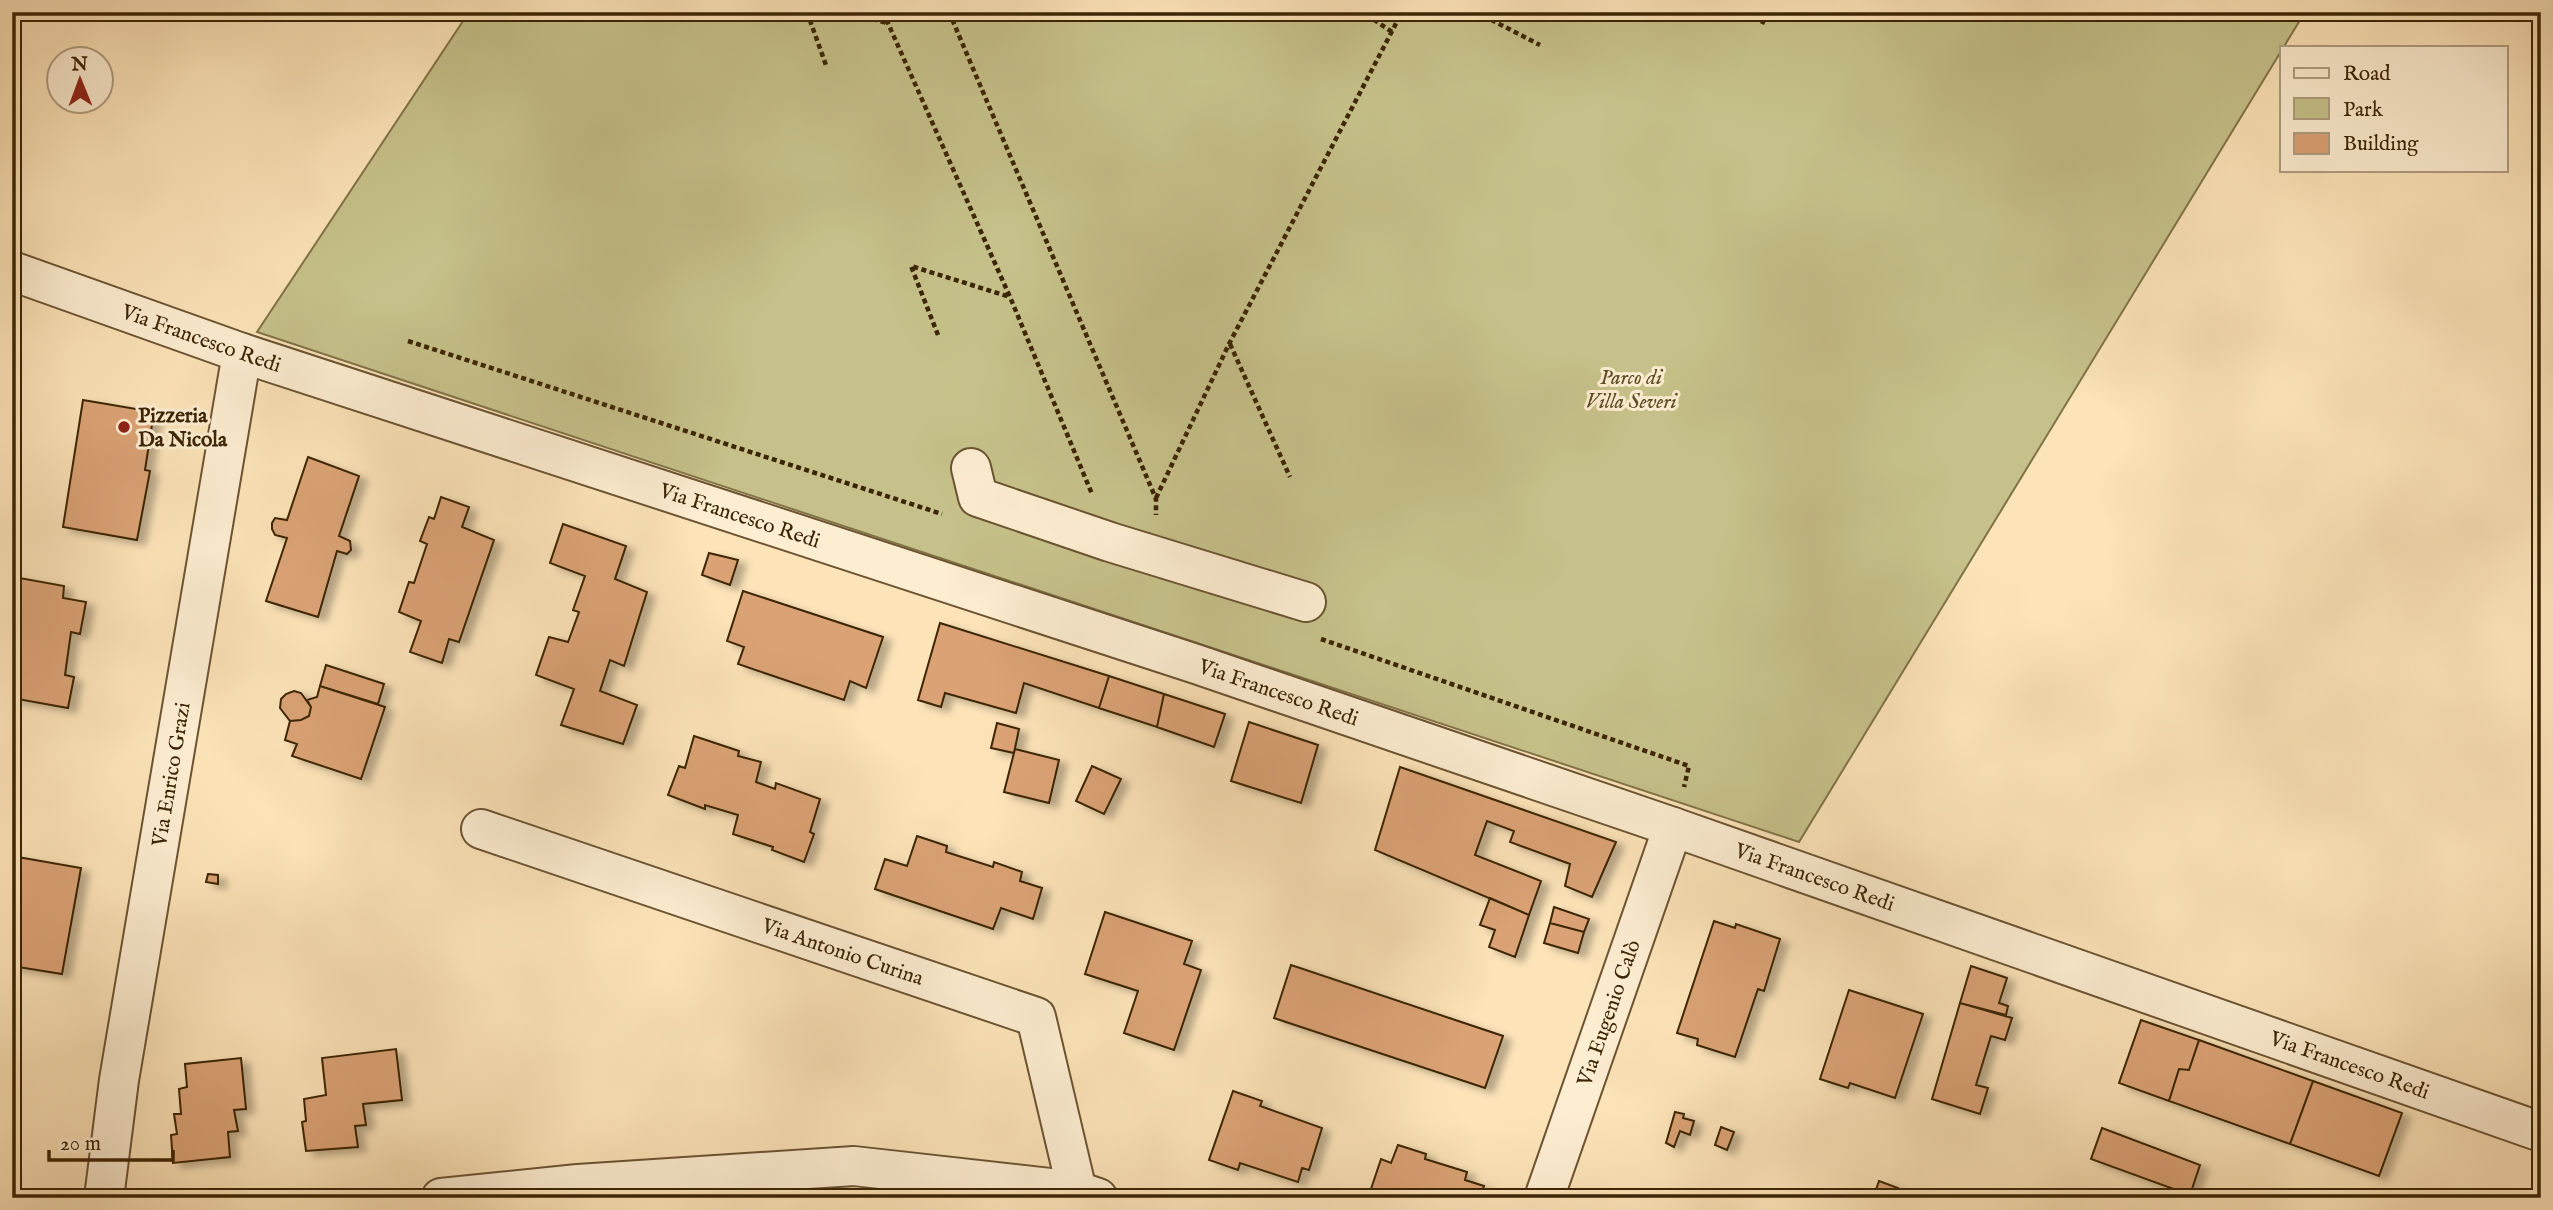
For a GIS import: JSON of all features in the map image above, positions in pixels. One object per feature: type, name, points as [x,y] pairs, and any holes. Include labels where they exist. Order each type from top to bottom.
[{"type":"street","name":"Via Francesco Redi","points":[[12,271],[242,353],[1196,664],[1673,827],[2541,1132]]},
{"type":"street","name":"Via Enrico Grazi","points":[[104,1198],[119,1080],[242,353]]},
{"type":"street","points":[[971,468],[978,497],[1158,555],[1307,619]]},
{"type":"street","name":"Via Eugenio Calò","points":[[1544,1198],[1673,827]]},
{"type":"street","name":"Via Antonio Curina","points":[[441,1198],[652,1188],[854,1166],[1088,1194],[1036,1017],[481,828]]},
{"type":"path","points":[[807,12],[827,68]]},
{"type":"path","points":[[848,12],[888,23]]},
{"type":"path","points":[[883,12],[1010,297],[1110,541]]},
{"type":"path","points":[[949,12],[1156,499],[1158,555]]},
{"type":"path","points":[[1370,12],[1373,19],[1392,32]]},
{"type":"path","points":[[1156,499],[1229,344],[1402,12]]},
{"type":"path","points":[[1476,12],[1540,45]]},
{"type":"path","points":[[1762,24],[1768,12]]},
{"type":"path","points":[[939,335],[911,266],[1010,297]]},
{"type":"path","points":[[408,341],[950,517]]},
{"type":"path","points":[[1229,344],[1290,477]]},
{"type":"path","points":[[1307,619],[1689,766],[1673,827]]},
{"type":"green space","name":"Parco di Villa Severi","points":[[469,12],[2305,12],[2284,46],[2280,46],[2280,53],[1799,842],[257,332]]},
{"type":"building","points":[[83,400],[154,412],[145,470],[150,471],[137,540],[63,527]]},
{"type":"building","points":[[308,457],[359,476],[339,536],[350,541],[351,550],[347,554],[337,551],[318,617],[266,601],[287,538],[275,535],[272,523],[275,518],[287,520]]},
{"type":"building","points":[[441,497],[469,507],[462,527],[494,540],[459,642],[449,639],[442,663],[410,652],[421,621],[399,612],[409,582],[414,583],[427,544],[420,541],[429,517],[434,519]]},
{"type":"building","points":[[563,524],[626,546],[615,579],[647,592],[624,666],[610,660],[600,691],[637,705],[623,744],[561,725],[574,689],[536,675],[549,637],[568,642],[579,612],[573,610],[585,576],[550,563]]},
{"type":"building","points":[[709,553],[738,560],[730,585],[702,575]]},
{"type":"building","points":[[14,577],[64,586],[63,598],[86,602],[80,634],[71,632],[65,675],[74,677],[68,708],[12,698]]},
{"type":"building","points":[[743,591],[883,637],[866,688],[850,681],[844,700],[738,664],[744,647],[727,641]]},
{"type":"building","points":[[940,623],[1109,676],[1099,708],[1024,683],[1016,713],[945,693],[941,707],[918,700]]},
{"type":"building","points":[[326,665],[384,684],[378,704],[320,686]]},
{"type":"building","points":[[1109,676],[1164,694],[1157,727],[1099,708]]},
{"type":"building","points":[[320,686],[385,707],[361,779],[292,756],[297,744],[285,740],[290,721],[309,716],[311,707],[307,700],[317,697]]},
{"type":"building","points":[[294,691],[301,693],[311,707],[309,716],[290,721],[280,708],[281,699]]},
{"type":"building","points":[[1164,694],[1225,714],[1214,747],[1157,727]]},
{"type":"building","points":[[1249,722],[1318,745],[1301,803],[1231,781]]},
{"type":"building","points":[[997,723],[1019,729],[1014,753],[991,748]]},
{"type":"building","points":[[694,736],[739,751],[738,756],[761,762],[756,782],[775,789],[776,783],[820,799],[810,832],[814,834],[804,862],[772,850],[773,847],[733,834],[738,815],[705,805],[705,809],[668,795],[679,766],[685,768]]},
{"type":"building","points":[[1015,749],[1059,760],[1049,803],[1004,792]]},
{"type":"building","points":[[1092,766],[1121,779],[1104,814],[1076,801]]},
{"type":"building","points":[[1400,767],[1616,842],[1592,897],[1565,886],[1570,864],[1510,842],[1514,831],[1487,821],[1475,855],[1541,881],[1529,915],[1375,850]]},
{"type":"building","points":[[917,836],[947,846],[946,852],[993,867],[994,862],[1022,872],[1020,881],[1042,888],[1033,919],[1001,908],[993,929],[875,889],[885,859],[907,866]]},
{"type":"building","points":[[12,856],[81,868],[62,974],[12,966]]},
{"type":"building","points":[[208,874],[218,875],[218,884],[206,882]]},
{"type":"building","points":[[1490,898],[1529,915],[1515,957],[1489,947],[1495,930],[1480,925]]},
{"type":"building","points":[[1554,907],[1589,919],[1584,932],[1550,923]]},
{"type":"building","points":[[1105,912],[1192,941],[1184,964],[1201,970],[1174,1050],[1124,1033],[1138,991],[1085,974]]},
{"type":"building","points":[[1714,921],[1735,928],[1736,924],[1780,939],[1764,991],[1758,989],[1735,1057],[1697,1045],[1698,1039],[1677,1033]]},
{"type":"building","points":[[1550,923],[1584,932],[1578,953],[1544,943]]},
{"type":"building","points":[[1291,965],[1503,1036],[1485,1088],[1274,1018]]},
{"type":"building","points":[[1971,966],[2007,978],[1999,1003],[2008,1006],[2006,1015],[1960,1003]]},
{"type":"building","points":[[1849,990],[1923,1014],[1895,1098],[1850,1083],[1848,1088],[1820,1079]]},
{"type":"building","points":[[1960,1003],[2012,1018],[2005,1040],[1991,1036],[1976,1085],[1988,1088],[1980,1114],[1932,1099]]},
{"type":"building","points":[[2141,1020],[2199,1040],[2189,1070],[2179,1069],[2169,1101],[2119,1083]]},
{"type":"building","points":[[2199,1040],[2313,1081],[2290,1144],[2169,1101],[2179,1069],[2189,1070]]},
{"type":"building","points":[[396,1049],[402,1100],[363,1104],[366,1125],[355,1126],[358,1147],[306,1151],[302,1122],[306,1121],[304,1099],[326,1095],[322,1058]]},
{"type":"building","points":[[241,1058],[246,1109],[234,1110],[238,1131],[228,1132],[230,1157],[173,1163],[171,1135],[177,1134],[174,1114],[181,1114],[179,1089],[187,1087],[185,1064]]},
{"type":"building","points":[[2313,1081],[2402,1113],[2379,1176],[2290,1144]]},
{"type":"building","points":[[1233,1091],[1262,1101],[1260,1106],[1322,1128],[1309,1170],[1302,1168],[1298,1182],[1240,1163],[1238,1170],[1209,1160]]},
{"type":"building","points":[[1675,1112],[1694,1121],[1690,1135],[1680,1131],[1674,1147],[1666,1143]]},
{"type":"building","points":[[1721,1127],[1734,1132],[1727,1150],[1715,1145]]},
{"type":"building","points":[[2102,1128],[2200,1165],[2190,1195],[2091,1159]]},
{"type":"building","points":[[1398,1145],[1426,1154],[1425,1159],[1467,1172],[1465,1180],[1484,1186],[1480,1198],[1368,1198],[1381,1159],[1391,1163]]},
{"type":"building","points":[[1879,1181],[1898,1188],[1894,1198],[1873,1198]]},
{"type":"place","name":"Pizzeria Da Nicola","points":[[124,427]]}]
